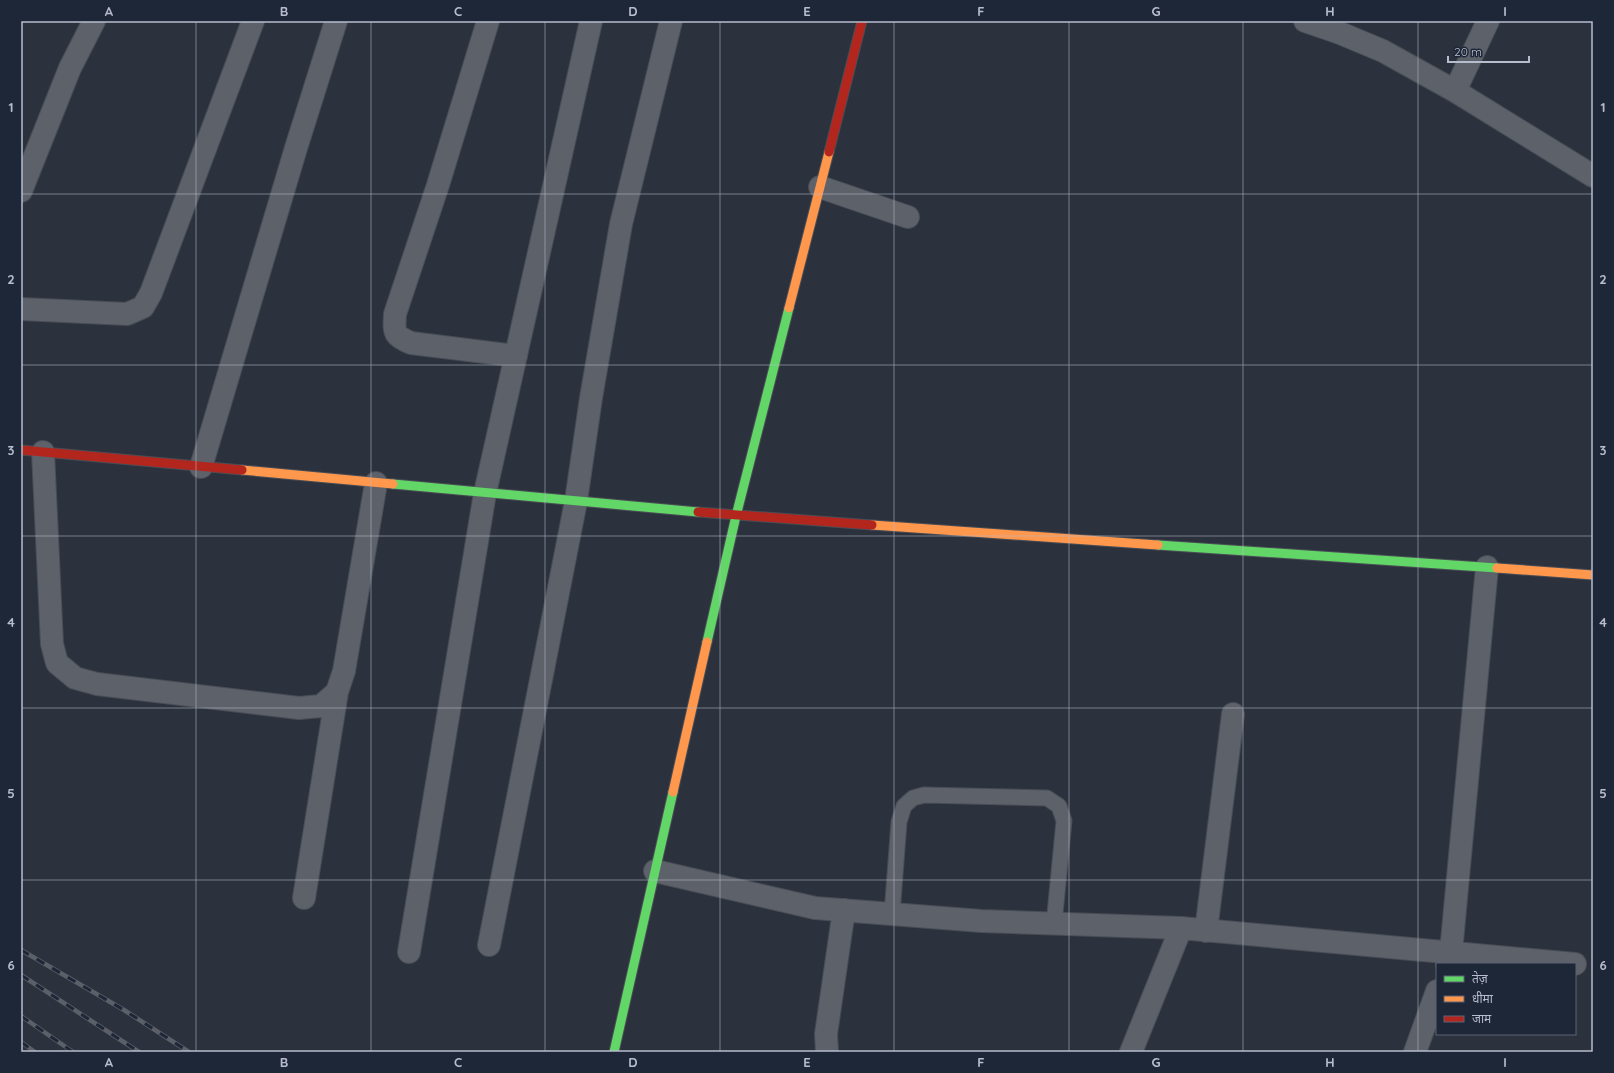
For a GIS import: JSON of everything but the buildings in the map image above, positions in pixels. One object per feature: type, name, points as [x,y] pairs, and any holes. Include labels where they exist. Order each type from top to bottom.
[{"type":"street","points":[[21,191],[70,68],[94,21]]},
{"type":"street","points":[[21,309],[127,314],[143,307],[151,293],[253,21]]},
{"type":"street","points":[[201,467],[291,163],[336,21]]},
{"type":"street","points":[[488,21],[438,185],[395,314],[394,329],[399,338],[411,343],[516,356]]},
{"type":"street","points":[[409,952],[485,493],[591,21]]},
{"type":"street","points":[[489,945],[576,501],[591,398],[621,224],[671,21]]},
{"type":"street","points":[[614,1052],[736,516],[862,21]]},
{"type":"street","points":[[1305,21],[1340,33],[1383,51],[1592,171]]},
{"type":"street","points":[[1455,91],[1488,21]]},
{"type":"street","points":[[820,187],[908,217]]},
{"type":"street","points":[[21,450],[736,516],[1593,575]]},
{"type":"street","points":[[43,452],[52,644],[57,663],[75,678],[97,684],[299,708],[321,706],[337,692]]},
{"type":"street","points":[[304,898],[337,692],[344,670],[376,483]]},
{"type":"street","points":[[1449,958],[1487,568]]},
{"type":"street","points":[[1206,931],[1233,714]]},
{"type":"street","points":[[655,871],[815,908],[981,921],[1181,928],[1449,958],[1554,963]]},
{"type":"street","points":[[827,1052],[826,1034],[844,910]]},
{"type":"street","points":[[1132,1052],[1181,928]]},
{"type":"street","points":[[1576,964],[1593,966]]},
{"type":"street","points":[[1415,1052],[1436,994]]},
{"type":"lane","points":[[892,914],[899,822],[904,806],[913,798],[924,796],[1047,798],[1059,806],[1064,820],[1054,924]]},
{"type":"railway","points":[[21,950],[124,1010],[189,1052]]},
{"type":"railway","points":[[21,975],[139,1052]]},
{"type":"railway","points":[[21,1016],[73,1052]]},
{"type":"railway","points":[[21,1042],[35,1052]]},
{"type":"traffic: fast","points":[[707,642],[736,516],[789,308]]},
{"type":"traffic: fast","points":[[393,484],[698,512]]},
{"type":"traffic: fast","points":[[1158,545],[1497,568]]},
{"type":"traffic: fast","points":[[614,1052],[673,792]]},
{"type":"traffic: slow","points":[[789,308],[829,152]]},
{"type":"traffic: slow","points":[[242,470],[393,484]]},
{"type":"traffic: slow","points":[[872,525],[1158,545]]},
{"type":"traffic: slow","points":[[1497,568],[1593,575]]},
{"type":"traffic: slow","points":[[673,792],[707,642]]},
{"type":"traffic: jam","points":[[829,152],[862,21]]},
{"type":"traffic: jam","points":[[21,450],[242,470]]},
{"type":"traffic: jam","points":[[698,512],[872,525]]}]
